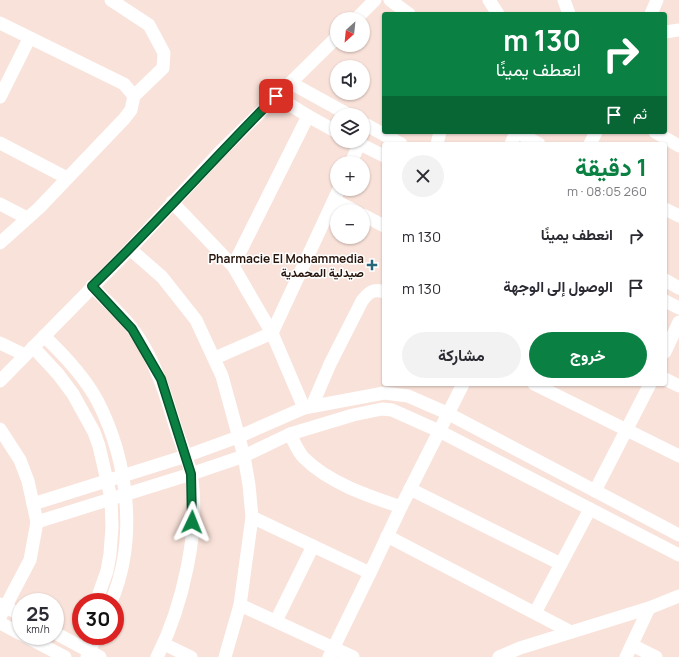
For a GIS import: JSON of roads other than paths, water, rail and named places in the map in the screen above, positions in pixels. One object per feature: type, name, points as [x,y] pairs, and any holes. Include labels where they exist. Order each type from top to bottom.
[{"type":"street","points":[[0,243],[28,218],[124,119],[131,110],[134,96],[163,68],[164,53],[149,25],[111,0]]},
{"type":"street","points":[[363,12],[375,0]]},
{"type":"street","points":[[390,0],[406,12]]},
{"type":"street","points":[[489,0],[497,12]]},
{"type":"street","points":[[564,0],[569,12]]},
{"type":"street","points":[[652,12],[657,0]]},
{"type":"street","points":[[0,23],[124,84],[134,96]]},
{"type":"street","points":[[667,32],[679,30]]},
{"type":"street","points":[[0,97],[30,38]]},
{"type":"street","points":[[0,381],[130,249],[172,202],[276,96],[330,44]]},
{"type":"street","points":[[291,83],[336,108]]},
{"type":"street","points":[[276,96],[330,128]]},
{"type":"street","points":[[233,266],[308,116]]},
{"type":"street","points":[[370,127],[382,134]]},
{"type":"street","points":[[383,134],[397,142]]},
{"type":"street","points":[[520,134],[534,142]]},
{"type":"street","points":[[659,134],[679,146]]},
{"type":"street","points":[[0,143],[66,178]]},
{"type":"street","points":[[369,148],[382,155]]},
{"type":"street","points":[[215,358],[272,333],[336,196]]},
{"type":"street","points":[[337,196],[347,204]]},
{"type":"street","points":[[172,202],[233,266],[272,333],[308,407]]},
{"type":"street","points":[[0,204],[28,218]]},
{"type":"street","points":[[667,210],[679,216]]},
{"type":"street","points":[[370,219],[382,225]]},
{"type":"street","points":[[130,249],[162,277],[196,320],[215,358],[222,376],[244,456],[252,517],[240,605],[225,657]]},
{"type":"street","points":[[667,281],[679,288]]},
{"type":"street","points":[[92,286],[132,329],[161,379],[191,474],[193,500],[192,533],[186,572],[164,644],[157,657]]},
{"type":"street","points":[[308,407],[362,302],[368,293],[374,290],[382,292]]},
{"type":"street","points":[[667,302],[679,308]]},
{"type":"street","points":[[667,348],[679,322]]},
{"type":"street","points":[[44,336],[61,352],[97,400],[112,434],[125,494],[126,543],[124,562],[114,593]]},
{"type":"street","points":[[0,342],[29,351],[58,374],[85,414],[99,446],[111,498],[110,554],[107,571],[99,593]]},
{"type":"street","points":[[667,380],[679,386]]},
{"type":"street","points":[[332,652],[400,507],[462,386]]},
{"type":"street","points":[[538,386],[679,456]]},
{"type":"street","points":[[595,491],[649,386]]},
{"type":"street","points":[[33,504],[186,456],[238,437],[308,407],[384,393],[408,396],[447,413],[679,535]]},
{"type":"street","points":[[360,398],[364,412]]},
{"type":"street","points":[[37,522],[244,456],[290,434],[364,412],[382,409],[392,410],[439,432],[679,555]]},
{"type":"street","points":[[0,429],[20,460],[37,522],[30,560],[2,609],[12,612]]},
{"type":"street","points":[[290,434],[303,457],[321,472],[368,496],[400,507]]},
{"type":"street","points":[[410,489],[561,564]]},
{"type":"street","points":[[535,613],[590,509]]},
{"type":"street","points":[[252,517],[370,573]]},
{"type":"street","points":[[387,536],[571,632]]},
{"type":"street","points":[[276,621],[313,546]]},
{"type":"street","points":[[499,657],[520,648],[650,608],[679,596]]},
{"type":"street","points":[[240,605],[276,621],[332,652],[353,657]]},
{"type":"street","points":[[626,657],[650,608]]},
{"type":"street","points":[[0,623],[12,629]]},
{"type":"street","points":[[64,638],[85,651]]},
{"type":"street","points":[[164,644],[191,657]]},
{"type":"street","points":[[40,645],[58,655]]},
{"type":"street","points":[[632,645],[656,657]]},
{"type":"place","name":"Pharmacie El Mohammedia صيدلية المحمدية","points":[[372,265]]}]
